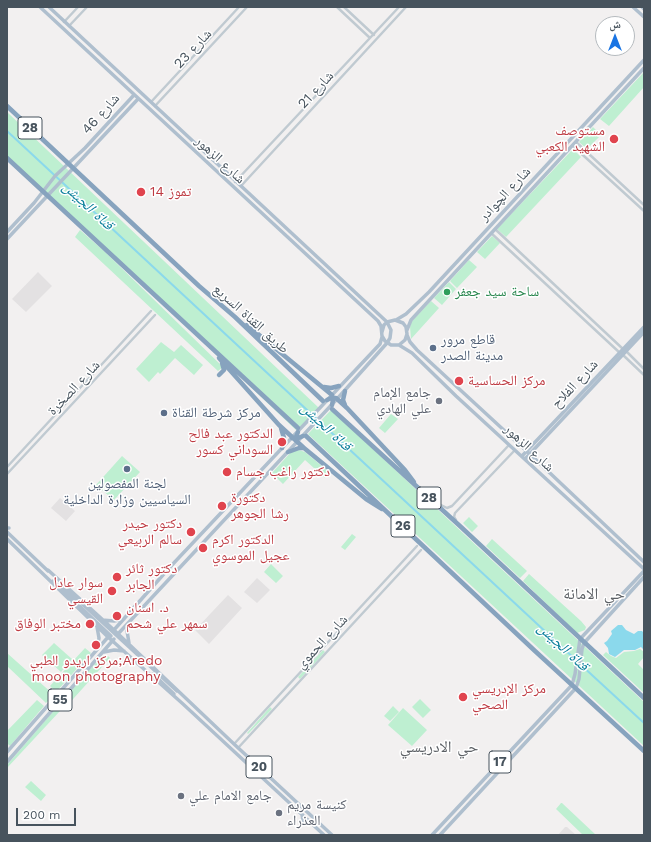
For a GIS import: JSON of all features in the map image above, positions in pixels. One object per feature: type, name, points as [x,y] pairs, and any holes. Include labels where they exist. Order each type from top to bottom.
[{"type":"highway","name":"طريق القناة السريع","points":[[7,106],[199,286],[332,399]]},
{"type":"highway","points":[[7,158],[210,346],[298,430],[296,439]]},
{"type":"highway","points":[[235,317],[255,331],[323,387],[332,399],[347,408],[405,470],[420,490]]},
{"type":"highway","points":[[210,346],[279,425],[296,439],[304,448],[366,499],[391,514]]},
{"type":"highway","points":[[222,361],[224,369],[221,374],[233,374]]},
{"type":"highway","points":[[323,387],[331,388],[339,386]]},
{"type":"highway","points":[[345,391],[343,400],[347,408]]},
{"type":"highway","points":[[332,399],[332,407]]},
{"type":"highway","name":"28","points":[[332,407],[644,698]]},
{"type":"highway","points":[[279,425],[283,434],[284,443],[282,448]]},
{"type":"highway","points":[[296,439],[305,436]]},
{"type":"highway","name":"26","points":[[305,436],[391,514],[644,751]]},
{"type":"highway","points":[[288,452],[299,448],[304,448]]},
{"type":"main road","name":"شارع الزهور","points":[[40,7],[380,323],[382,334],[387,343]]},
{"type":"main road","name":"شارع الزهور","points":[[49,7],[235,182],[387,322]]},
{"type":"main road","points":[[634,7],[644,17]]},
{"type":"main road","name":"شارع الچوادر","points":[[395,320],[406,314],[429,292],[644,60]]},
{"type":"main road","name":"شارع الچوادر","points":[[399,344],[405,340],[411,320],[644,68]]},
{"type":"main road","points":[[117,79],[121,78],[121,74]]},
{"type":"main road","points":[[122,83],[122,79],[126,79]]},
{"type":"main road","points":[[626,79],[630,83]]},
{"type":"main road","name":"شارع 46","points":[[7,232],[39,197],[55,176],[85,148],[134,95]]},
{"type":"main road","name":"شارع 46","points":[[7,239],[138,99]]},
{"type":"main road","points":[[202,159],[206,154]]},
{"type":"main road","points":[[30,206],[34,210]]},
{"type":"main road","points":[[357,302],[361,298]]},
{"type":"main road","name":"شارع الزهور","points":[[395,320],[403,323],[410,342],[417,350],[530,454],[639,558],[644,561]]},
{"type":"main road","points":[[332,399],[339,386],[380,344],[382,328],[387,322],[395,320]]},
{"type":"main road","points":[[298,430],[332,399],[345,391],[387,343],[391,333],[387,322]]},
{"type":"main road","name":"شارع الفلاح","points":[[524,458],[530,454],[533,448],[623,352],[644,327]]},
{"type":"main road","name":"شارع الفلاح","points":[[533,448],[542,444],[618,362],[623,352],[644,332]]},
{"type":"main road","points":[[387,343],[391,345],[399,344]]},
{"type":"main road","name":"شارع الزهور","points":[[399,344],[412,353],[644,570]]},
{"type":"main road","points":[[305,436],[332,407]]},
{"type":"main road","points":[[114,631],[159,580],[282,448],[296,439]]},
{"type":"main road","points":[[118,635],[288,452],[296,439]]},
{"type":"main road","points":[[522,447],[533,448],[530,454]]},
{"type":"main road","name":"20","points":[[8,529],[48,570],[60,585]]},
{"type":"main road","name":"20","points":[[7,539],[97,626],[324,835]]},
{"type":"main road","points":[[636,562],[639,572],[637,578]]},
{"type":"main road","name":"20","points":[[48,570],[331,834]]},
{"type":"main road","points":[[643,580],[636,587],[632,584],[644,570]]},
{"type":"main road","name":"20","points":[[44,574],[60,585],[168,685],[185,698]]},
{"type":"main road","points":[[159,580],[165,584]]},
{"type":"main road","name":"17","points":[[432,835],[567,690],[574,681],[579,643],[585,633],[632,584]]},
{"type":"main road","name":"17","points":[[440,835],[576,688],[583,646],[636,587]]},
{"type":"main road","points":[[102,620],[125,619]]},
{"type":"main road","points":[[129,623],[127,631],[129,644]]},
{"type":"main road","points":[[97,626],[99,638],[97,649]]},
{"type":"main road","name":"55","points":[[8,749],[109,636]]},
{"type":"main road","name":"55","points":[[7,762],[113,640]]},
{"type":"main road","points":[[103,652],[114,650],[124,651]]},
{"type":"main road","name":"20","points":[[168,685],[183,704]]},
{"type":"main road","points":[[549,710],[552,714]]},
{"type":"main road","points":[[208,714],[210,721]]},
{"type":"main road","points":[[30,726],[34,730]]},
{"type":"main road","points":[[250,759],[255,758]]},
{"type":"main road","points":[[302,814],[303,820]]},
{"type":"main road","points":[[446,820],[450,824]]},
{"type":"main road","points":[[331,834],[337,835]]},
{"type":"street","points":[[64,22],[78,7]]},
{"type":"street","points":[[69,26],[87,7]]},
{"type":"street","name":"شارع 23","points":[[151,102],[239,7]]},
{"type":"street","name":"شارع 23","points":[[155,106],[246,7]]},
{"type":"street","points":[[337,7],[370,38]]},
{"type":"street","points":[[344,7],[374,35]]},
{"type":"street","name":"شارع 21","points":[[235,182],[399,7]]},
{"type":"street","name":"شارع 21","points":[[240,186],[406,7]]},
{"type":"street","points":[[395,11],[400,14]]},
{"type":"street","points":[[213,36],[217,39]]},
{"type":"street","points":[[309,103],[313,107]]},
{"type":"street","points":[[576,142],[644,209]]},
{"type":"street","points":[[573,146],[644,209]]},
{"type":"street","points":[[495,229],[563,292],[644,374]]},
{"type":"street","points":[[491,233],[559,296],[644,369]]},
{"type":"street","points":[[559,296],[563,292]]},
{"type":"street","name":"شارع الصخرة","points":[[7,467],[151,312]]},
{"type":"street","name":"شارع الصخرة","points":[[7,474],[155,315]]},
{"type":"street","points":[[146,316],[150,317],[151,320]]},
{"type":"street","points":[[433,501],[447,508],[452,506],[509,444]]},
{"type":"street","points":[[461,527],[454,517],[455,513],[515,450]]},
{"type":"street","name":"شارع الحموي","points":[[234,744],[417,546]]},
{"type":"street","name":"شارع الحموي","points":[[238,748],[422,550]]},
{"type":"street","points":[[338,632],[342,635]]},
{"type":"street","points":[[244,733],[248,737]]},
{"type":"shaded area","points":[[38,272],[52,286],[26,312],[12,299]]},
{"type":"shaded area","points":[[60,498],[75,511],[66,521],[51,508]]},
{"type":"shaded area","points":[[257,578],[270,590],[257,603],[244,592]]},
{"type":"shaded area","points":[[228,595],[242,608],[209,644],[195,630]]},
{"type":"shaded area","points":[[565,827],[567,827],[576,835],[558,835]]},
{"type":"green space","points":[[644,72],[644,87],[609,126],[600,119]]},
{"type":"green space","points":[[7,112],[319,408],[297,431],[7,156]]},
{"type":"green space","points":[[593,127],[601,135],[587,149],[579,142]]},
{"type":"green space","points":[[573,149],[581,157],[506,237],[497,229]]},
{"type":"green space","points":[[80,230],[104,251],[223,367],[218,371],[75,237]]},
{"type":"green space","points":[[492,236],[500,243],[485,259],[477,252]]},
{"type":"green space","points":[[469,260],[477,267],[457,288],[450,281]]},
{"type":"green space","points":[[449,282],[456,289],[442,305],[434,298]]},
{"type":"green space","points":[[431,301],[439,308],[411,339],[411,322]]},
{"type":"green space","points":[[161,342],[174,352],[181,345],[203,365],[194,375],[175,358],[160,374],[158,372],[149,382],[136,369]]},
{"type":"green space","points":[[331,410],[644,702],[644,746],[308,434]]},
{"type":"green space","points":[[391,414],[398,419],[385,433],[379,428]]},
{"type":"green space","points":[[299,450],[305,452],[329,472],[325,478],[305,460],[283,484],[272,473],[291,452]]},
{"type":"green space","points":[[122,456],[140,472],[114,500],[96,485]]},
{"type":"green space","points":[[469,517],[478,526],[472,532],[463,523]]},
{"type":"green space","points":[[352,534],[356,537],[345,550],[341,547]]},
{"type":"green space","points":[[492,539],[527,571],[520,578],[486,546]]},
{"type":"green space","points":[[271,564],[283,576],[276,583],[264,572]]},
{"type":"green space","points":[[529,574],[581,621],[586,627],[585,630],[577,633],[523,581]]},
{"type":"green space","points":[[54,643],[72,659],[61,672],[42,655]]},
{"type":"green space","points":[[85,648],[91,653],[56,692],[50,686]]},
{"type":"green space","points":[[640,649],[644,652],[644,657],[638,664],[644,670],[644,693],[603,655],[606,652],[616,658],[624,652]]},
{"type":"green space","points":[[323,650],[325,652],[300,679],[298,677]]},
{"type":"green space","points":[[7,653],[54,695],[46,703],[7,666]]},
{"type":"green space","points":[[105,656],[110,658],[65,708],[60,703],[99,659]]},
{"type":"green space","points":[[420,699],[431,710],[423,718],[412,707]]},
{"type":"green space","points":[[37,700],[44,706],[10,746],[7,743],[7,731]]},
{"type":"green space","points":[[393,706],[399,712],[390,721],[384,716]]},
{"type":"green space","points":[[270,707],[272,709],[248,734],[247,733]]},
{"type":"green space","points":[[56,708],[60,711],[7,768],[7,765]]},
{"type":"green space","points":[[403,708],[427,730],[412,746],[388,725]]},
{"type":"green space","points":[[31,781],[46,795],[41,801],[25,787]]},
{"type":"green space","points":[[561,803],[596,835],[583,835],[556,809]]},
{"type":"water","points":[[618,625],[622,625],[626,630],[634,634],[638,631],[642,631],[644,633],[644,650],[641,647],[635,650],[624,650],[615,657],[609,654],[608,648],[604,643],[612,634],[611,631]]},
{"type":"waterway","name":"قناة الجيش","points":[[7,131],[577,661]]},
{"type":"waterway","name":"قناة الجيش","points":[[580,664],[644,723]]},
{"type":"place","name":"مستوصف الشهيد الكعبي","points":[[614,139]]},
{"type":"place","name":"14 تموز","points":[[141,192]]},
{"type":"place","name":"ساحة سيد جعفر","points":[[447,292]]},
{"type":"place","name":"قاطع مرور مدينة الصدر","points":[[433,348]]},
{"type":"place","name":"مركز الحساسية","points":[[459,381]]},
{"type":"place","name":"جامع الإمام علي الهادي","points":[[439,401]]},
{"type":"place","name":"مركز شرطة القناة","points":[[164,413]]},
{"type":"place","name":"الدكتور عبد فالح السوداني كسور","points":[[282,442]]},
{"type":"place","name":"لجنة المفصولين السياسيين وزارة الداخلية","points":[[127,469]]},
{"type":"place","name":"دكتور راغب جسام","points":[[227,472]]},
{"type":"place","name":"دكتورة رشا الجوهر","points":[[222,506]]},
{"type":"place","name":"دكتور حيدر سالم الربيعي","points":[[191,532]]},
{"type":"place","name":"الدكتور اكرم عجيل الموسوي","points":[[203,548]]},
{"type":"place","name":"دكتور ثائر الجابر","points":[[117,577]]},
{"type":"place","name":"سوار عادل القيسي","points":[[112,591]]},
{"type":"place","name":"د. اسنان سمهر علي شحم","points":[[117,616]]},
{"type":"place","name":"مختبر الوفاق","points":[[90,624]]},
{"type":"place","name":"مركز اريدو الطبي;Aredo moon photography","points":[[96,645]]},
{"type":"place","name":"مركز الإدريسي الصحي","points":[[463,697]]},
{"type":"place","name":"جامع الامام علي","points":[[181,796]]},
{"type":"place","name":"كنيسة مريم العذراء","points":[[279,813]]},
{"type":"district","name":"حي الامانة","points":[[594,594]]},
{"type":"district","name":"حي الادريسي","points":[[439,747]]}]
